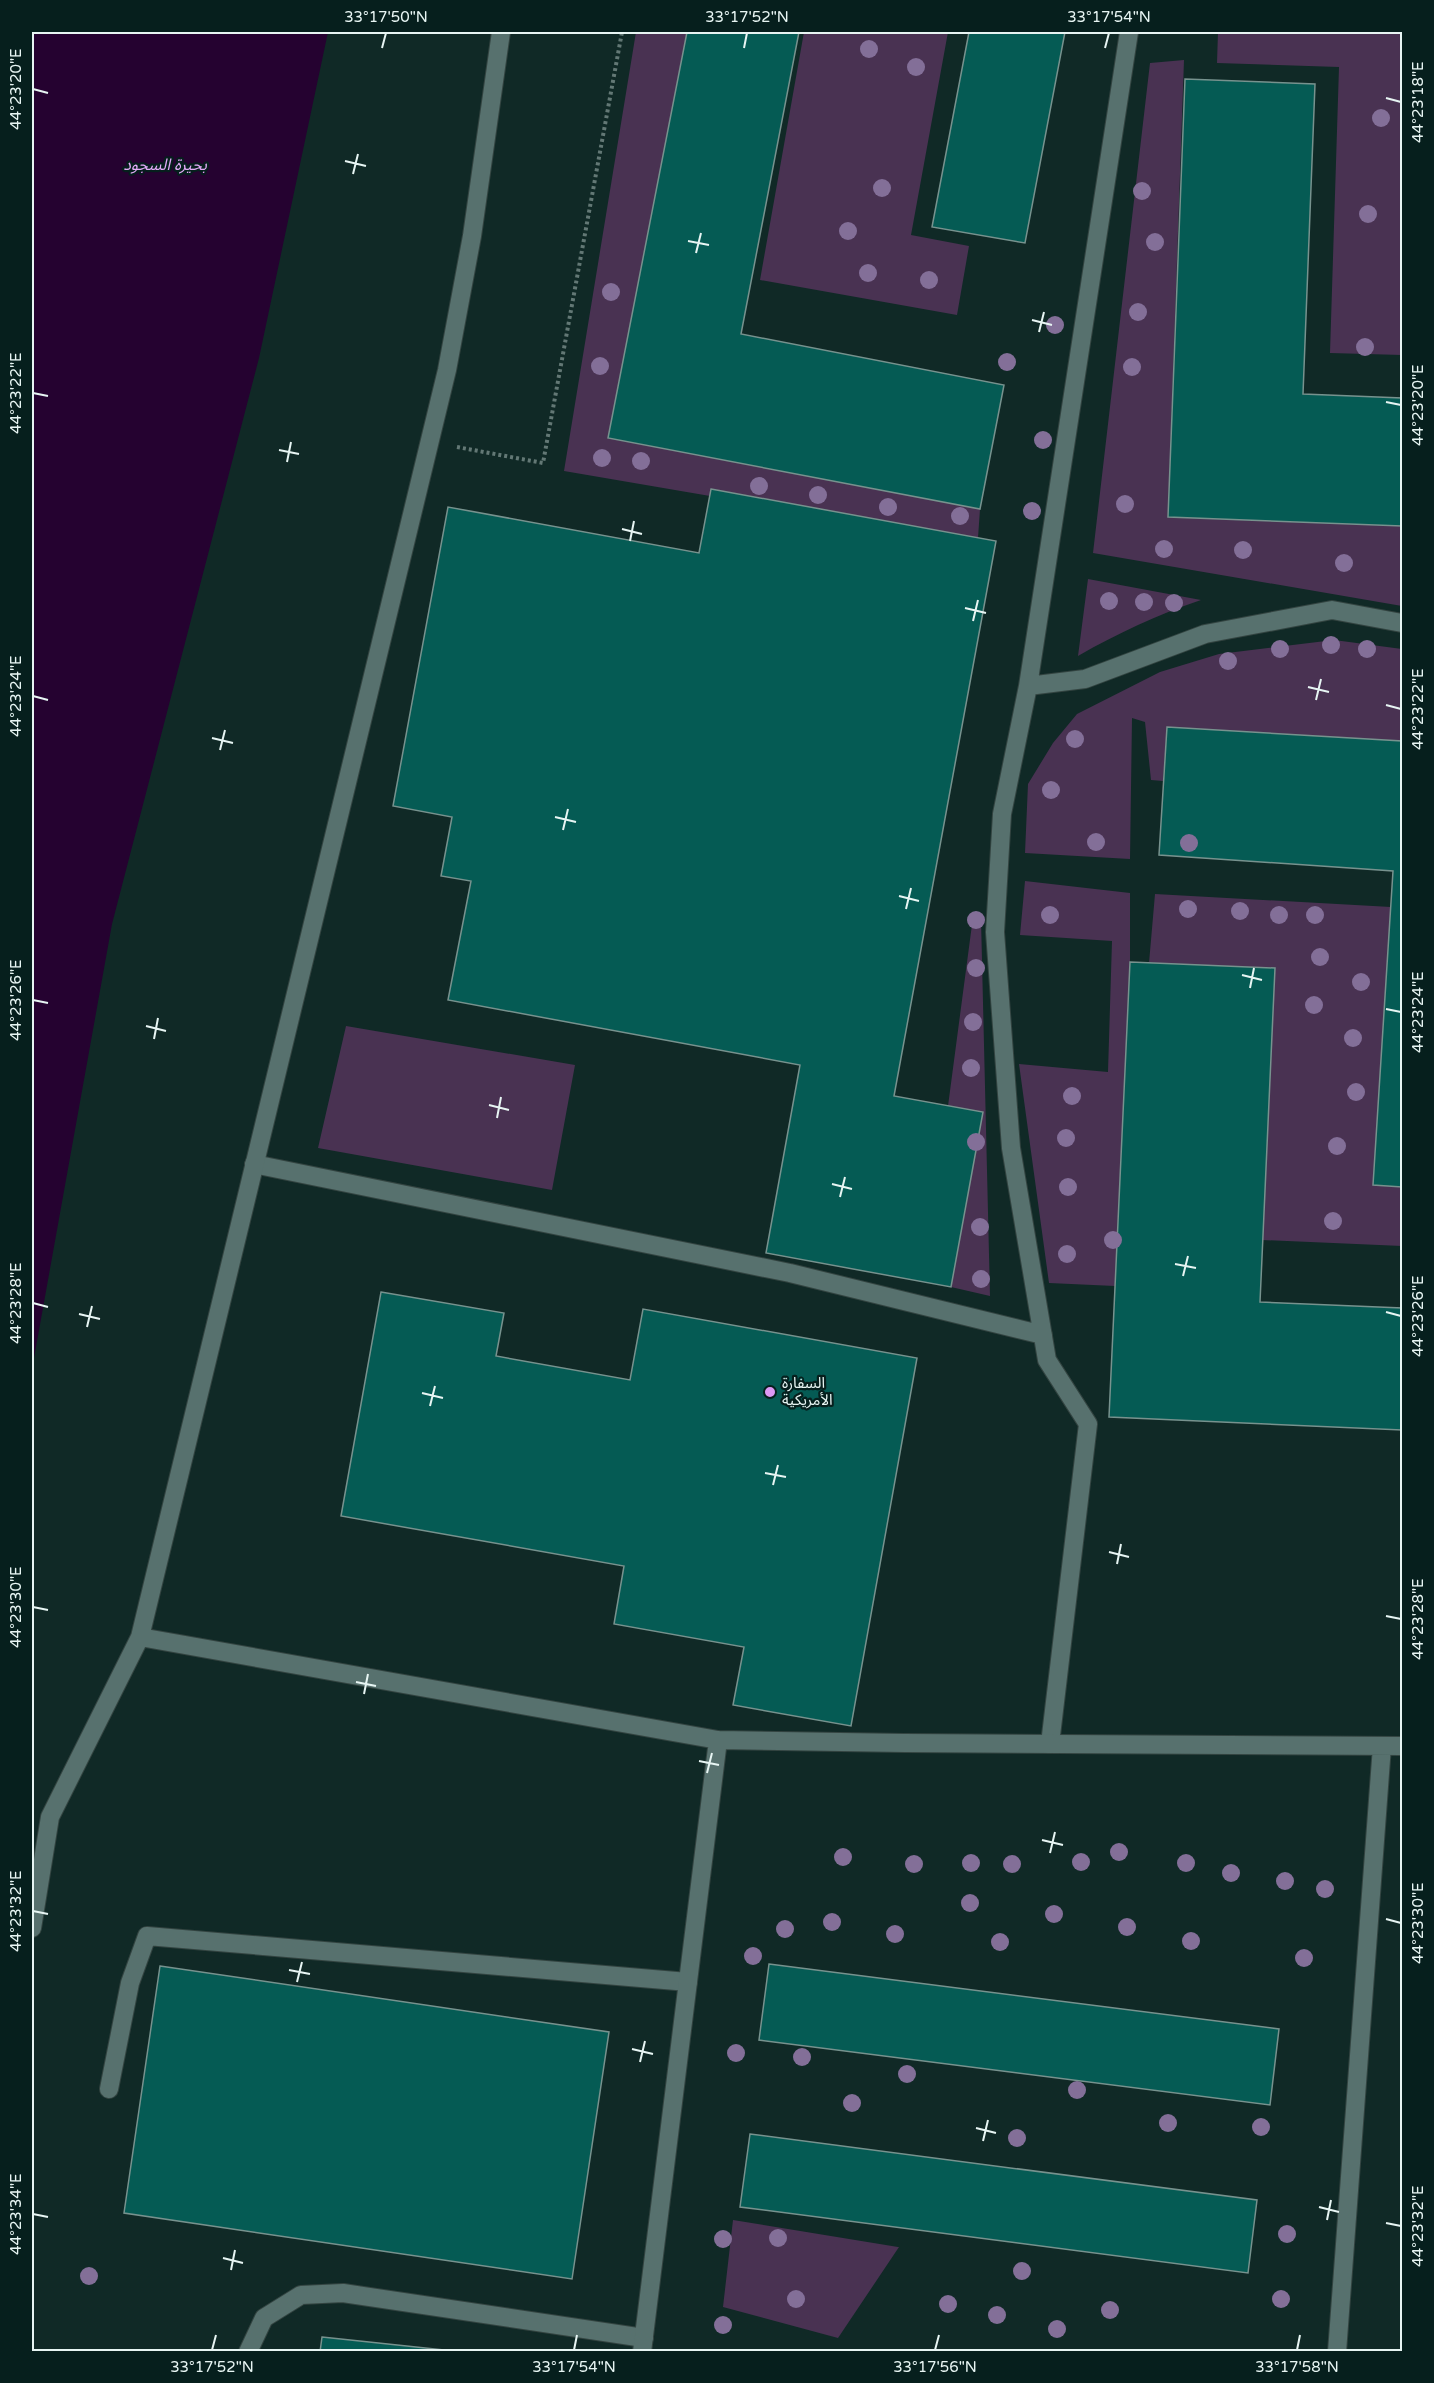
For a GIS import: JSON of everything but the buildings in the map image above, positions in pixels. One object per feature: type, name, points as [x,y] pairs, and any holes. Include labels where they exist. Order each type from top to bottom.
[{"type":"street","points":[[32,1928],[50,1817],[140,1637],[447,370],[472,236],[501,32]]},
{"type":"street","points":[[1050,1744],[1088,1424],[1047,1360],[1042,1335],[1011,1148],[995,932],[1002,814],[1028,686],[1129,32]]},
{"type":"street","points":[[1028,686],[1085,679],[1205,634],[1332,610],[1402,623]]},
{"type":"street","points":[[254,1164],[790,1273],[1042,1335]]},
{"type":"street","points":[[140,1637],[718,1740],[1402,1746]]},
{"type":"street","points":[[248,2352],[264,2318],[301,2295],[343,2293],[643,2345],[718,1740]]},
{"type":"street","points":[[1337,2352],[1382,1746]]},
{"type":"street","points":[[109,2089],[130,1983],[147,1936],[688,1982]]},
{"type":"path","points":[[430,442],[543,464],[622,32]]},
{"type":"shaded area","points":[[636,32],[687,32],[608,438],[980,509],[978,538],[712,489],[710,496],[564,471]]},
{"type":"shaded area","points":[[804,32],[948,32],[911,235],[969,246],[957,315],[760,280]]},
{"type":"shaded area","points":[[1218,32],[1402,32],[1402,355],[1330,353],[1339,67],[1217,63]]},
{"type":"shaded area","points":[[1184,60],[1168,517],[1402,526],[1402,606],[1093,553],[1150,63]]},
{"type":"shaded area","points":[[1088,579],[1201,600],[1138,625],[1078,656]]},
{"type":"shaded area","points":[[1334,640],[1402,649],[1402,741],[1167,727],[1163,781],[1151,780],[1145,722],[1132,718],[1130,859],[1025,853],[1028,784],[1053,743],[1077,714],[1160,672],[1219,654]]},
{"type":"shaded area","points":[[1025,881],[1130,893],[1130,962],[1115,1286],[1049,1283],[1019,1064],[1108,1072],[1112,941],[1020,935]]},
{"type":"shaded area","points":[[1155,894],[1391,907],[1373,1185],[1402,1187],[1402,1246],[1262,1240],[1275,968],[1149,963]]},
{"type":"shaded area","points":[[973,917],[981,919],[990,1296],[951,1287],[948,1106]]},
{"type":"shaded area","points":[[346,1026],[575,1065],[552,1190],[318,1148]]},
{"type":"shaded area","points":[[733,2220],[899,2247],[838,2338],[723,2307]]},
{"type":"water","name":"بحيرة السجود","points":[[32,32],[328,32],[259,358],[112,924],[32,1369]]},
{"type":"place","name":"السفارة الأمريكية","points":[[770,1392]]}]
